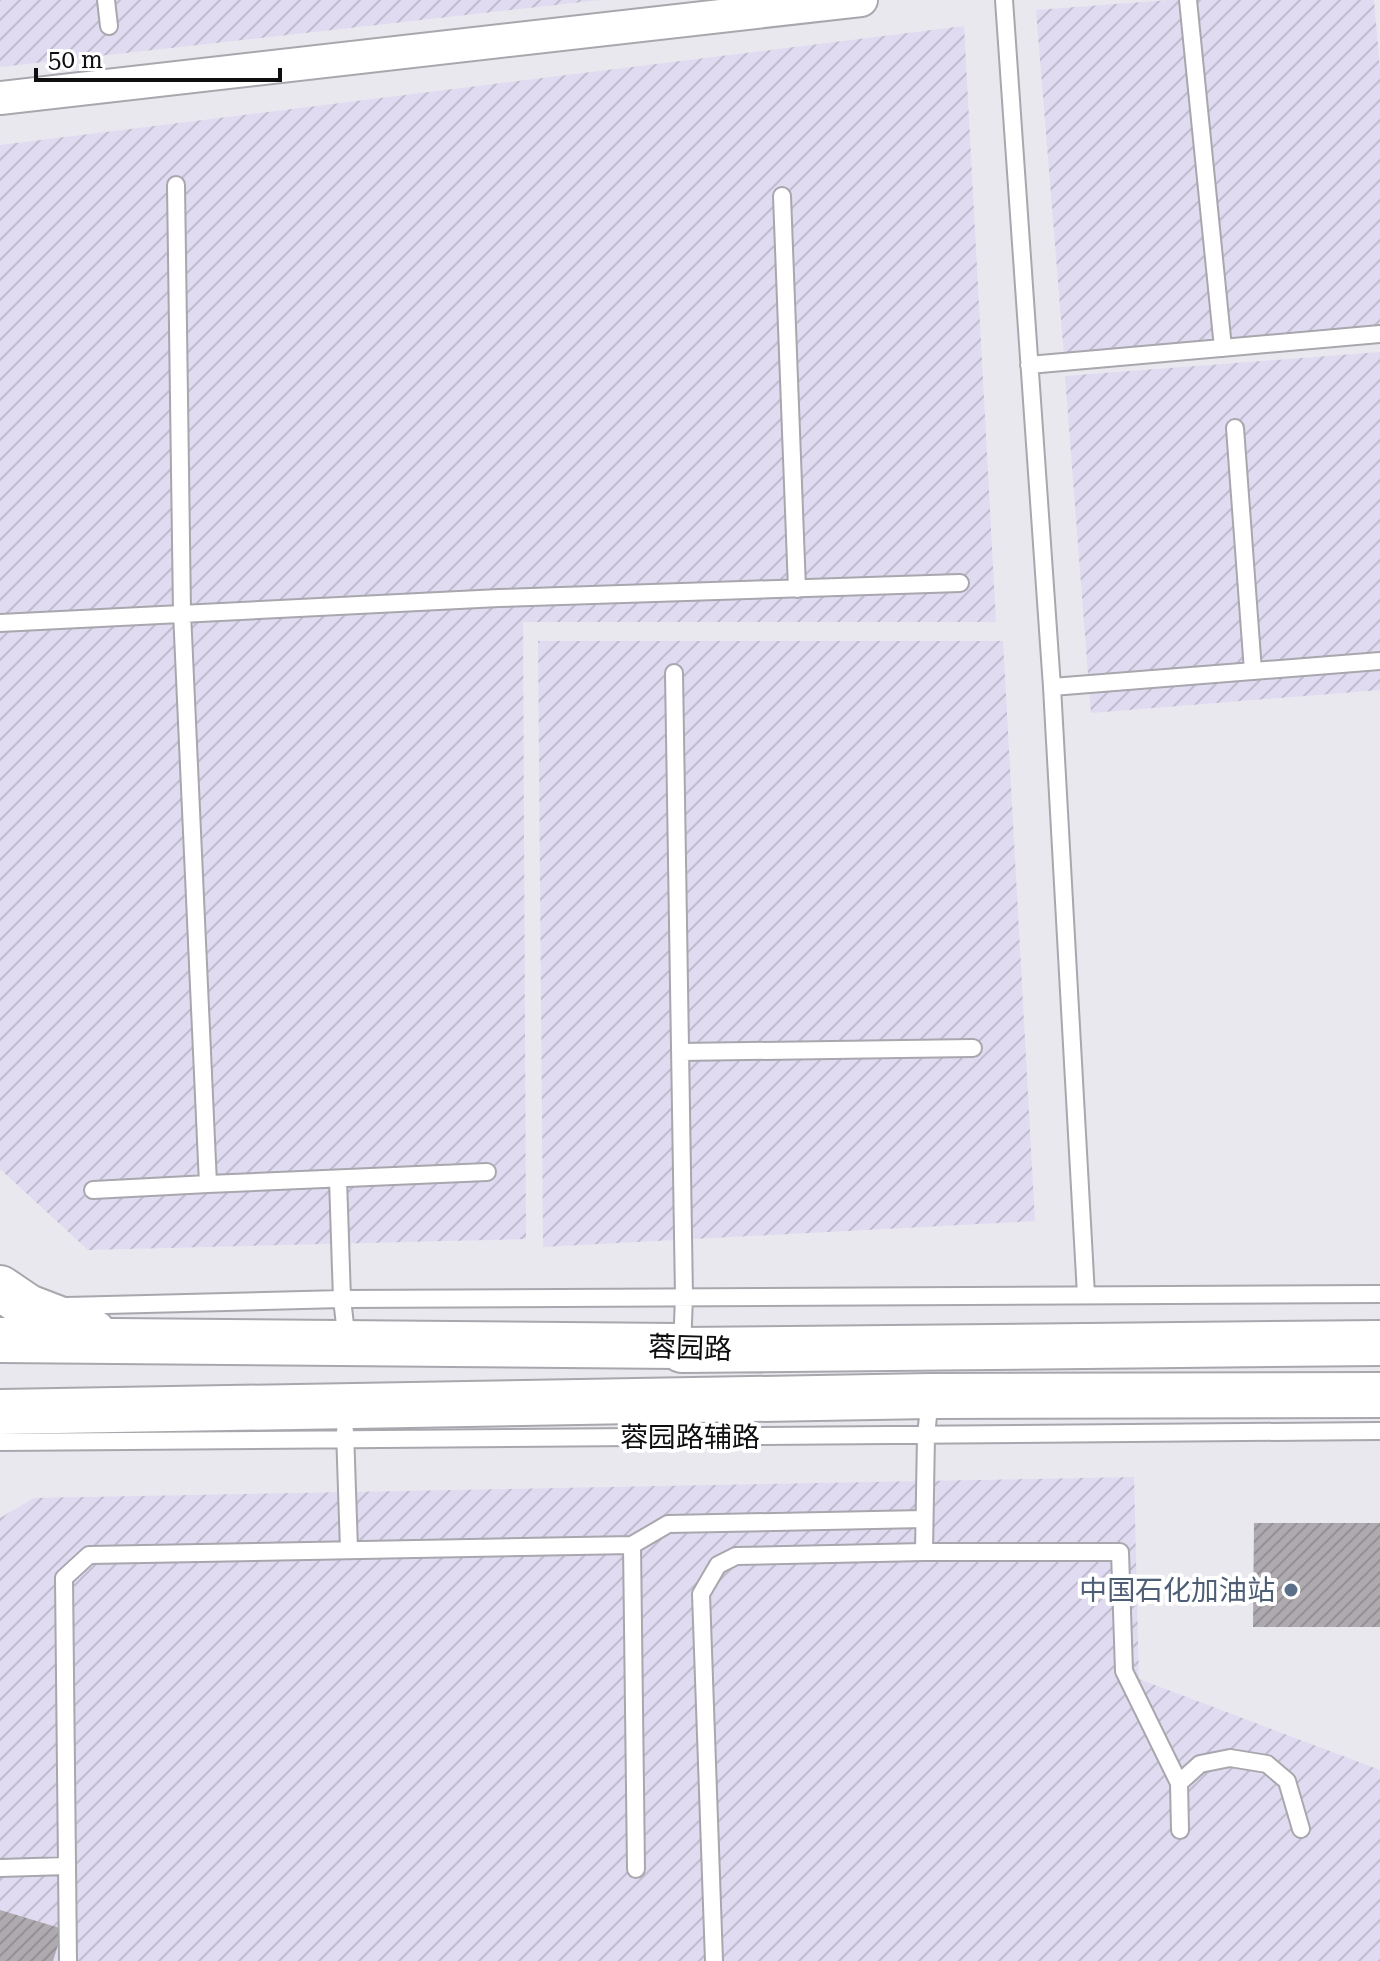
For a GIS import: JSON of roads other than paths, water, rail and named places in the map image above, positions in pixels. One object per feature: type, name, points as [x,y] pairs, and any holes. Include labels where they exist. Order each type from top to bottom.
[{"type":"street","points":[[0,98],[861,0]]},
{"type":"street","points":[[14,1297],[117,1341]]},
{"type":"street","name":"蓉园路","points":[[0,1340],[678,1346],[682,1350],[1380,1343]]},
{"type":"street","name":"蓉园路","points":[[0,1412],[104,1409],[345,1422],[928,1416],[1380,1395]]},
{"type":"street","points":[[0,1440],[104,1409]]},
{"type":"lane","points":[[106,0],[109,26]]},
{"type":"lane","points":[[1004,0],[1052,687],[1086,1295]]},
{"type":"lane","points":[[1188,0],[1223,348]]},
{"type":"lane","points":[[176,185],[182,612],[208,1184]]},
{"type":"lane","points":[[782,196],[797,589]]},
{"type":"lane","points":[[1029,365],[1380,334]]},
{"type":"lane","points":[[1235,428],[1253,671]]},
{"type":"lane","points":[[0,623],[483,599],[960,583]]},
{"type":"lane","points":[[1052,687],[1380,661]]},
{"type":"lane","points":[[674,673],[684,1297],[682,1350]]},
{"type":"lane","points":[[680,1052],[973,1048]]},
{"type":"lane","points":[[93,1190],[487,1172]]},
{"type":"lane","points":[[338,1179],[342,1299],[347,1343]]},
{"type":"lane","points":[[14,1297],[342,1299],[1380,1294]]},
{"type":"lane","points":[[924,1552],[928,1416],[1380,1431]]},
{"type":"lane","points":[[0,1440],[345,1422],[349,1549]]},
{"type":"lane","points":[[68,1961],[64,1578],[89,1555],[632,1545],[668,1524],[924,1519]]},
{"type":"lane","points":[[632,1545],[636,1869]]},
{"type":"lane","points":[[714,1961],[701,1594],[718,1565],[736,1556],[1120,1552],[1124,1671],[1179,1783],[1180,1830]]},
{"type":"lane","points":[[1179,1783],[1200,1764],[1230,1758],[1267,1764],[1287,1781],[1301,1829]]},
{"type":"lane","points":[[0,1868],[67,1866]]},
{"type":"place","name":"中国石化加油站","points":[[1291,1590]]}]
